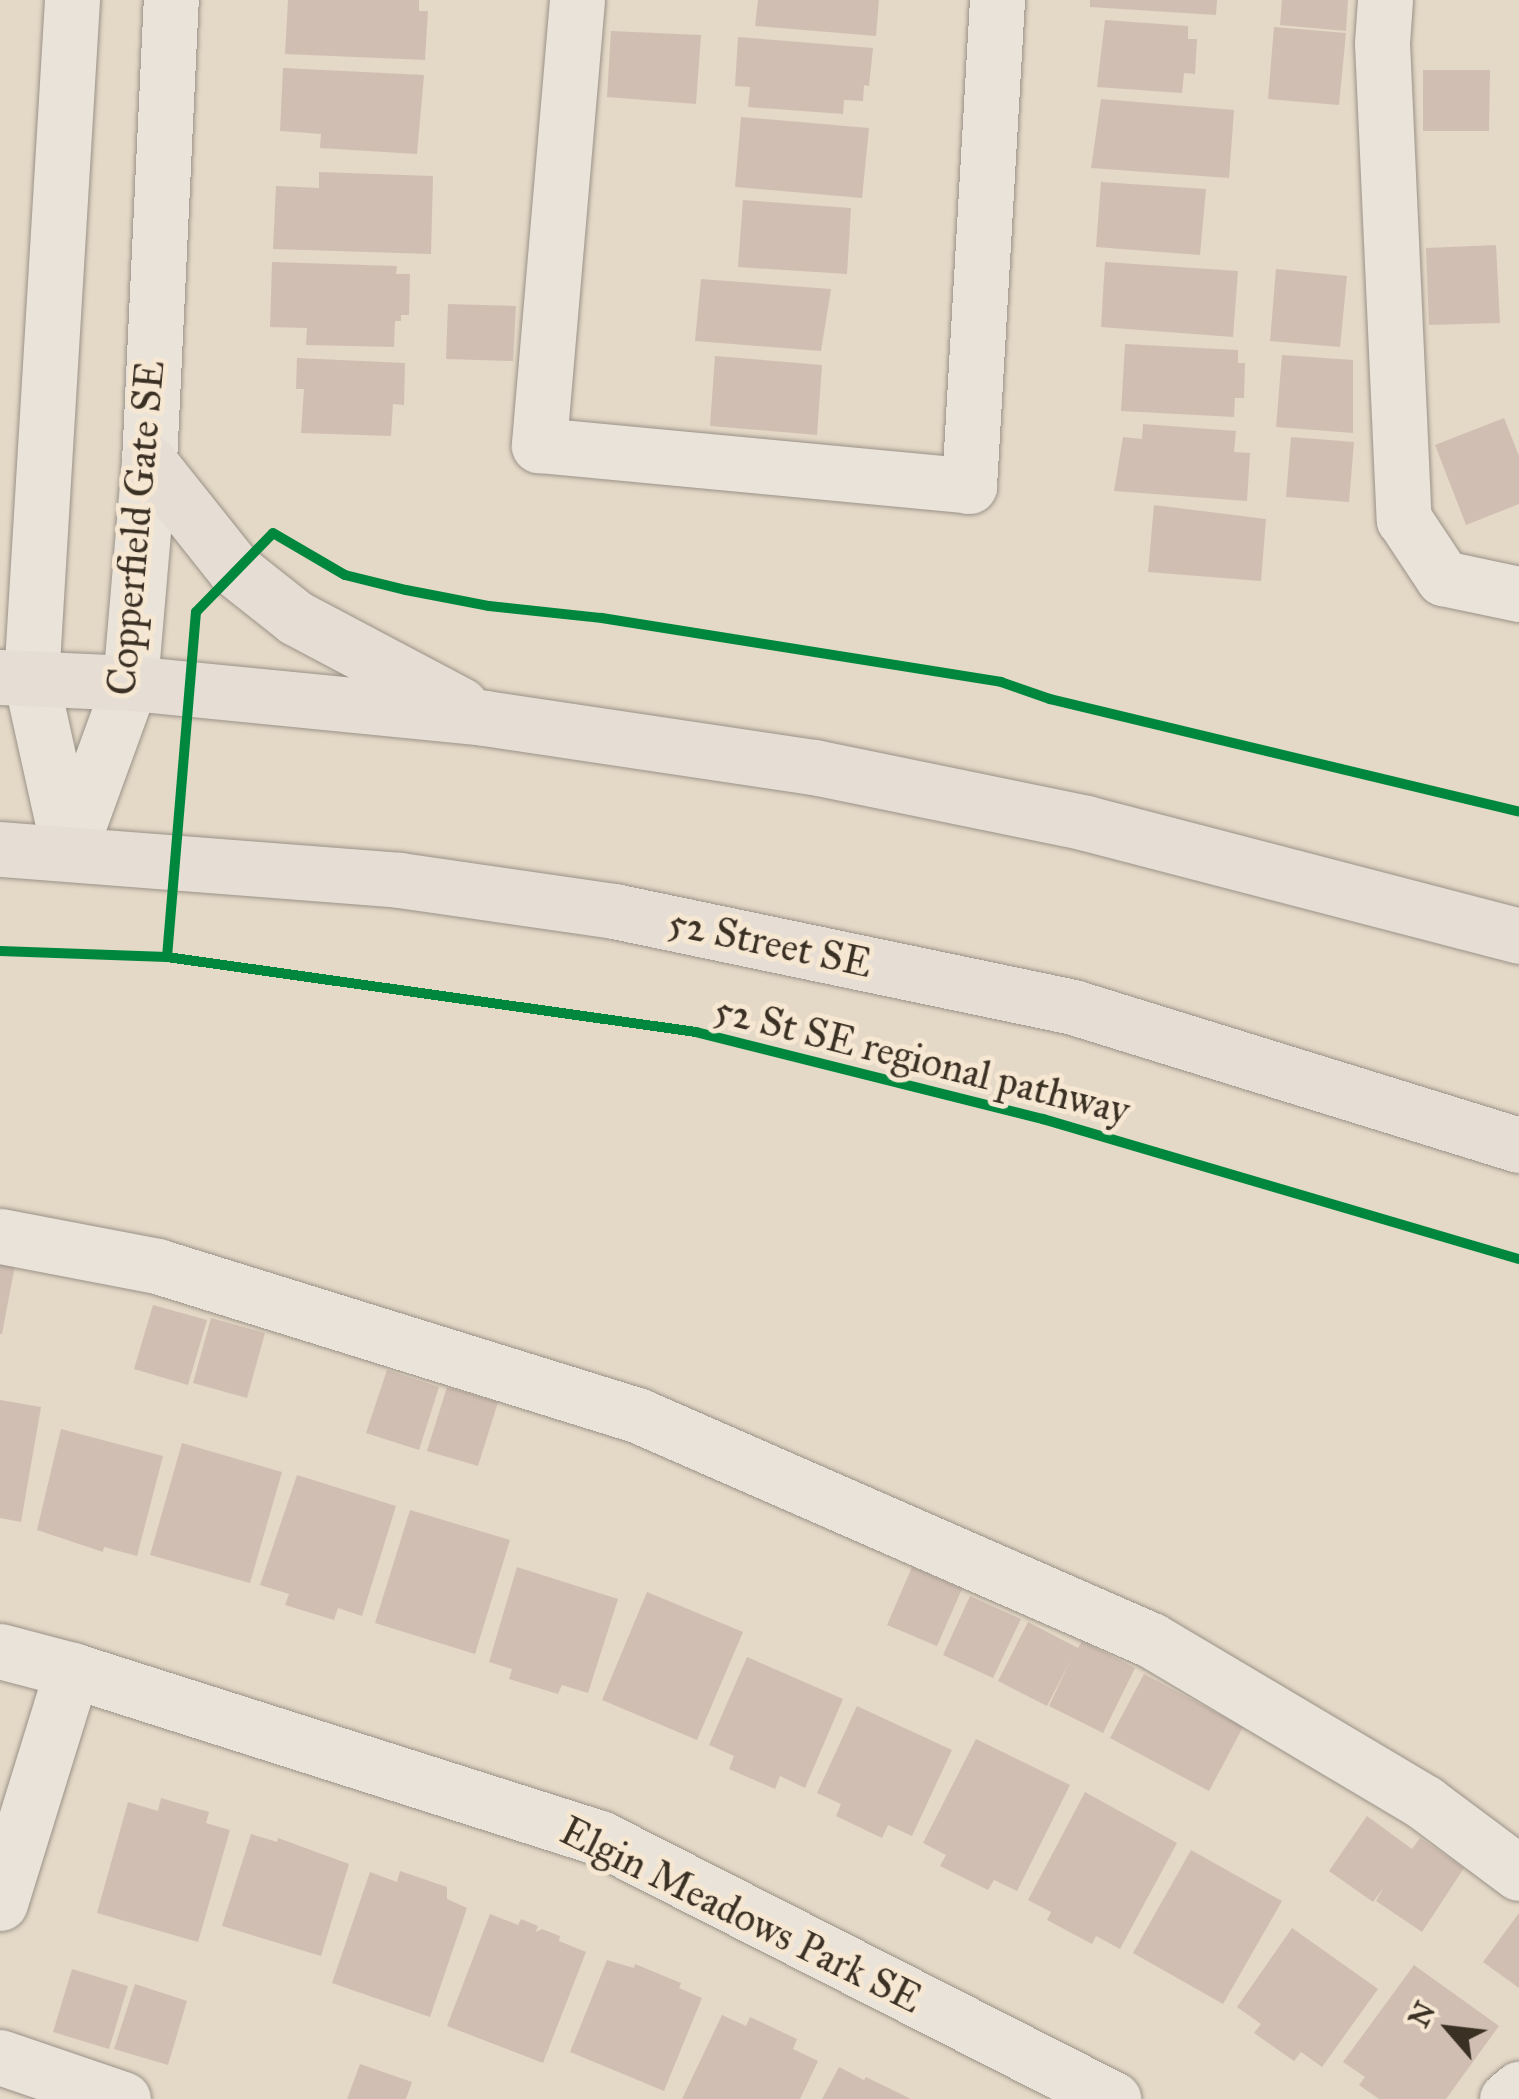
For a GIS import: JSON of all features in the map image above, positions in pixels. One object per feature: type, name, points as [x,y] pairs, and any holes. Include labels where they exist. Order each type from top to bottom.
[{"type":"main road","points":[[149,462],[234,569],[296,618],[485,718]]},
{"type":"main road","points":[[15,678],[130,683],[485,718],[814,767],[1086,823],[1519,936]]},
{"type":"main road","name":"52 Street SE","points":[[0,849],[69,851],[399,880],[614,911],[1073,1007],[1519,1145]]},
{"type":"street","points":[[69,851],[15,678],[72,0]]},
{"type":"street","name":"Copperfield Gate SE","points":[[69,851],[130,683],[149,462],[171,0]]},
{"type":"street","points":[[577,0],[540,445],[969,486],[997,0]]},
{"type":"street","points":[[1386,0],[1382,43],[1404,519],[1443,578],[1519,594]]},
{"type":"street","points":[[0,1236],[157,1266],[637,1415],[1151,1640],[1425,1803],[1519,1873]]},
{"type":"street","name":"Elgin Meadows Park SE","points":[[0,1651],[72,1670],[600,1838],[1113,2099]]},
{"type":"street","points":[[0,1903],[72,1670]]},
{"type":"street","points":[[0,2057],[123,2099]]},
{"type":"street","points":[[1507,2099],[1519,2089]]},
{"type":"building","points":[[288,0],[419,0],[419,11],[428,11],[425,60],[285,54]]},
{"type":"building","points":[[758,0],[879,0],[876,36],[755,26]]},
{"type":"building","points":[[1090,0],[1217,0],[1216,15],[1090,7]]},
{"type":"building","points":[[1282,0],[1348,0],[1346,31],[1280,25]]},
{"type":"building","points":[[1105,20],[1188,26],[1188,39],[1197,39],[1195,74],[1184,73],[1182,93],[1097,87]]},
{"type":"building","points":[[1274,27],[1346,33],[1339,105],[1268,99]]},
{"type":"building","points":[[611,31],[701,35],[696,104],[607,97]]},
{"type":"building","points":[[738,37],[873,48],[869,86],[864,85],[863,101],[844,100],[843,114],[748,107],[750,87],[735,86]]},
{"type":"building","points":[[283,68],[424,75],[417,154],[320,148],[321,134],[280,131]]},
{"type":"building","points":[[1423,70],[1490,70],[1489,131],[1423,131]]},
{"type":"building","points":[[1101,99],[1234,110],[1229,178],[1091,168]]},
{"type":"building","points":[[741,117],[869,128],[862,198],[735,187]]},
{"type":"building","points":[[319,172],[433,176],[431,254],[273,249],[276,186],[319,188]]},
{"type":"building","points":[[1101,182],[1206,189],[1200,255],[1096,247]]},
{"type":"building","points":[[743,200],[851,208],[847,274],[738,267]]},
{"type":"building","points":[[1496,245],[1500,323],[1429,325],[1426,248]]},
{"type":"building","points":[[272,262],[397,266],[396,274],[410,274],[409,315],[401,315],[401,321],[395,321],[394,347],[306,345],[307,328],[270,327]]},
{"type":"building","points":[[1105,262],[1238,271],[1233,337],[1101,327]]},
{"type":"building","points":[[1276,269],[1347,276],[1340,347],[1270,341]]},
{"type":"building","points":[[701,279],[831,289],[821,351],[695,341]]},
{"type":"building","points":[[448,304],[516,306],[513,361],[446,359]]},
{"type":"building","points":[[1125,344],[1238,350],[1238,363],[1245,363],[1244,398],[1235,398],[1234,417],[1121,411]]},
{"type":"building","points":[[1282,355],[1353,360],[1353,433],[1276,427]]},
{"type":"building","points":[[715,356],[822,365],[817,435],[710,426]]},
{"type":"building","points":[[297,358],[405,363],[404,405],[393,404],[391,436],[301,433],[304,389],[296,389]]},
{"type":"building","points":[[1504,418],[1519,456],[1519,504],[1466,525],[1435,445]]},
{"type":"building","points":[[1143,424],[1236,431],[1234,452],[1250,453],[1247,501],[1114,491],[1123,437],[1142,439]]},
{"type":"building","points":[[1291,437],[1354,442],[1349,502],[1286,497]]},
{"type":"building","points":[[1154,505],[1266,519],[1261,581],[1148,572]]},
{"type":"building","points":[[0,1263],[15,1265],[2,1334],[0,1334]]},
{"type":"building","points":[[153,1305],[207,1320],[188,1385],[134,1369]]},
{"type":"building","points":[[211,1318],[265,1333],[247,1398],[193,1383]]},
{"type":"building","points":[[387,1370],[439,1387],[419,1450],[366,1433]]},
{"type":"building","points":[[447,1387],[498,1402],[478,1466],[427,1451]]},
{"type":"building","points":[[0,1400],[41,1407],[21,1522],[0,1518]]},
{"type":"building","points":[[61,1429],[163,1456],[137,1556],[104,1547],[103,1552],[37,1530]]},
{"type":"building","points":[[182,1443],[282,1472],[250,1583],[150,1555]]},
{"type":"building","points":[[297,1475],[396,1506],[362,1616],[338,1608],[334,1620],[285,1605],[289,1594],[260,1585]]},
{"type":"building","points":[[410,1510],[510,1540],[475,1654],[375,1623]]},
{"type":"building","points":[[517,1567],[618,1599],[588,1693],[562,1685],[558,1694],[509,1679],[512,1669],[489,1662]]},
{"type":"building","points":[[912,1567],[962,1589],[937,1646],[887,1625]]},
{"type":"building","points":[[647,1592],[743,1632],[697,1740],[602,1700]]},
{"type":"building","points":[[970,1596],[1021,1619],[993,1678],[943,1655]]},
{"type":"building","points":[[1028,1622],[1078,1648],[1082,1641],[1135,1668],[1103,1733],[1049,1706],[1070,1661],[1047,1706],[998,1681]]},
{"type":"building","points":[[747,1657],[843,1699],[805,1788],[780,1776],[775,1789],[729,1769],[734,1756],[709,1745]]},
{"type":"building","points":[[1144,1674],[1243,1727],[1209,1791],[1110,1738]]},
{"type":"building","points":[[857,1706],[952,1750],[912,1836],[888,1825],[882,1838],[836,1816],[841,1804],[817,1793]]},
{"type":"building","points":[[976,1739],[1070,1785],[1017,1891],[994,1880],[988,1890],[940,1866],[946,1855],[923,1843]]},
{"type":"building","points":[[1085,1792],[1177,1843],[1120,1949],[1096,1936],[1092,1944],[1047,1920],[1051,1912],[1028,1900]]},
{"type":"building","points":[[161,1798],[209,1812],[206,1823],[230,1830],[198,1942],[97,1913],[128,1802],[158,1811]]},
{"type":"building","points":[[1367,1816],[1412,1849],[1420,1838],[1464,1868],[1422,1932],[1376,1901],[1384,1887],[1373,1902],[1329,1871]]},
{"type":"building","points":[[251,1834],[277,1842],[278,1838],[349,1864],[321,1956],[222,1926]]},
{"type":"building","points":[[1191,1850],[1282,1901],[1223,2004],[1133,1953]]},
{"type":"building","points":[[400,1871],[447,1887],[447,1899],[467,1908],[430,2017],[332,1983],[370,1872],[397,1882]]},
{"type":"building","points":[[1519,1913],[1519,1988],[1483,1962]]},
{"type":"building","points":[[490,1914],[518,1925],[521,1919],[538,1926],[536,1932],[542,1929],[560,1936],[559,1941],[586,1952],[543,2063],[447,2026]]},
{"type":"building","points":[[1292,1928],[1378,1989],[1322,2067],[1301,2052],[1294,2061],[1254,2033],[1261,2024],[1237,2007]]},
{"type":"building","points":[[607,1960],[634,1968],[635,1964],[681,1983],[679,1988],[702,1998],[664,2091],[570,2052]]},
{"type":"building","points":[[1414,1965],[1499,2026],[1446,2099],[1379,2099],[1359,2085],[1365,2077],[1343,2062]]},
{"type":"building","points":[[72,1969],[128,1986],[109,2049],[53,2032]]},
{"type":"building","points":[[135,1984],[187,2001],[168,2065],[114,2049]]},
{"type":"building","points":[[722,2015],[746,2026],[750,2017],[797,2039],[793,2049],[818,2061],[800,2099],[682,2099]]},
{"type":"building","points":[[360,2064],[412,2082],[406,2099],[347,2099]]},
{"type":"building","points":[[839,2067],[864,2080],[866,2077],[911,2099],[822,2099]]},
{"type":"cycle path","points":[[167,957],[196,612],[273,533],[345,575],[406,590],[489,606],[602,618],[1001,682],[1050,699],[1519,812]]},
{"type":"cycle path","name":"52 St SE regional pathway","points":[[0,951],[167,957],[696,1032],[1043,1119],[1519,1259]]}]
